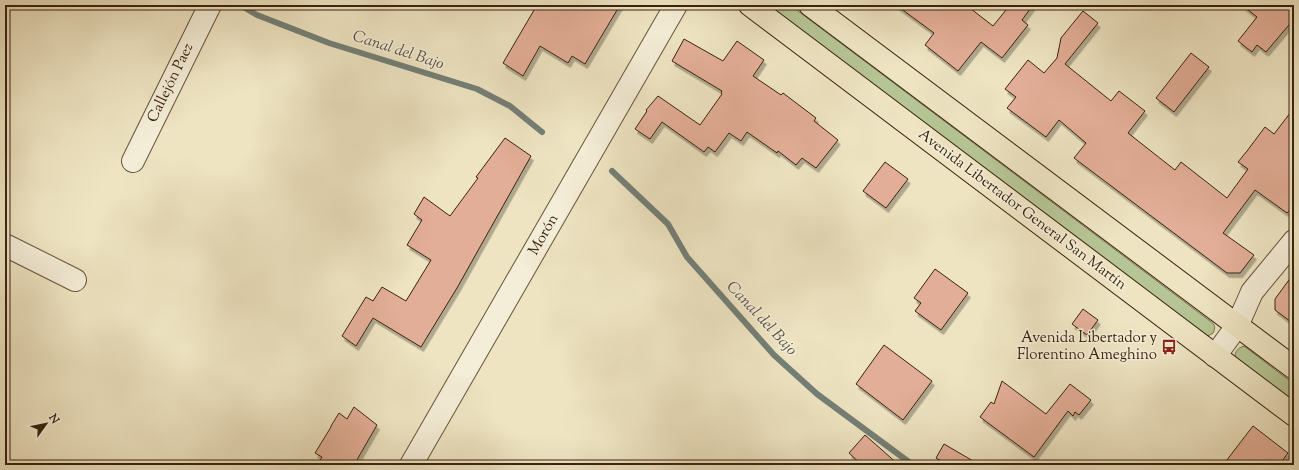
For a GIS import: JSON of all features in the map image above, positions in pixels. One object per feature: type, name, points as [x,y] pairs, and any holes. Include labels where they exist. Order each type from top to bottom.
[{"type":"main road","name":"Avenida Libertador General San Martín","points":[[750,5],[1294,415]]},
{"type":"main road","points":[[810,5],[1294,368]]},
{"type":"street","name":"Callejón Paez","points":[[133,160],[210,5]]},
{"type":"street","name":"Morón","points":[[411,465],[676,5]]},
{"type":"street","points":[[1215,356],[1238,326],[1252,292],[1294,241]]},
{"type":"street","points":[[5,245],[75,280]]},
{"type":"green space","points":[[765,5],[790,5],[1212,322],[1215,328],[1213,333],[1208,336]]},
{"type":"green space","points":[[1244,346],[1294,384],[1294,403],[1235,357],[1237,350]]},
{"type":"building","points":[[537,5],[620,5],[585,64],[572,56],[568,63],[540,46],[523,76],[503,63]]},
{"type":"building","points":[[896,5],[966,5],[993,26],[1010,5],[1033,5],[1022,20],[1028,25],[1002,58],[981,42],[958,71],[925,45],[934,33]]},
{"type":"building","points":[[1242,5],[1294,5],[1294,19],[1266,52],[1257,45],[1252,52],[1238,41],[1257,17]]},
{"type":"building","points":[[1083,11],[1098,23],[1065,64],[1111,101],[1119,91],[1145,111],[1128,133],[1175,170],[1181,162],[1227,198],[1248,169],[1238,162],[1265,127],[1274,134],[1294,108],[1294,205],[1287,213],[1255,190],[1223,233],[1254,255],[1240,273],[1227,273],[1074,158],[1086,143],[1059,120],[1046,137],[1007,108],[1016,97],[1005,89],[1028,60],[1044,73],[1057,58],[1061,38]]},
{"type":"building","points":[[684,39],[723,61],[737,41],[764,60],[753,76],[781,95],[783,93],[816,118],[814,121],[838,140],[816,168],[802,158],[796,165],[778,151],[777,153],[747,132],[741,141],[729,133],[715,152],[708,147],[704,152],[662,122],[650,139],[635,129],[647,111],[646,110],[658,96],[700,125],[722,94],[722,91],[672,61]]},
{"type":"building","points":[[1191,53],[1209,67],[1174,112],[1156,98]]},
{"type":"building","points":[[505,138],[531,156],[457,288],[421,347],[373,318],[356,346],[342,336],[366,297],[373,301],[382,287],[406,301],[431,260],[407,245],[422,220],[414,214],[424,197],[450,216],[478,178],[476,177]]},
{"type":"building","points":[[885,162],[908,179],[886,208],[863,191]]},
{"type":"building","points":[[935,269],[968,293],[941,330],[915,311],[921,303],[914,298]]},
{"type":"building","points":[[1294,273],[1294,324],[1275,310],[1275,299]]},
{"type":"building","points":[[1083,309],[1098,320],[1087,335],[1072,324]]},
{"type":"building","points":[[884,345],[932,381],[903,420],[856,384]]},
{"type":"building","points":[[1002,381],[1046,414],[1070,384],[1091,400],[1079,415],[1075,412],[1073,416],[1068,411],[1034,457],[980,417],[991,402],[994,404]]},
{"type":"building","points":[[354,407],[377,425],[354,465],[317,465],[322,457],[315,453],[339,413],[347,419]]},
{"type":"building","points":[[1253,426],[1288,453],[1279,465],[1223,465]]},
{"type":"building","points":[[865,435],[899,465],[862,465],[849,453]]},
{"type":"building","points":[[944,444],[980,465],[948,465],[936,458]]},
{"type":"waterway","name":"Canal del Bajo","points":[[240,5],[257,15],[329,43],[477,89],[510,106],[542,132]]},
{"type":"waterway","name":"Canal del Bajo","points":[[612,171],[668,224],[687,257],[774,355],[817,394],[913,465]]},
{"type":"place","name":"Avenida Libertador y Florentino Ameghino","points":[[1169,347]]}]
